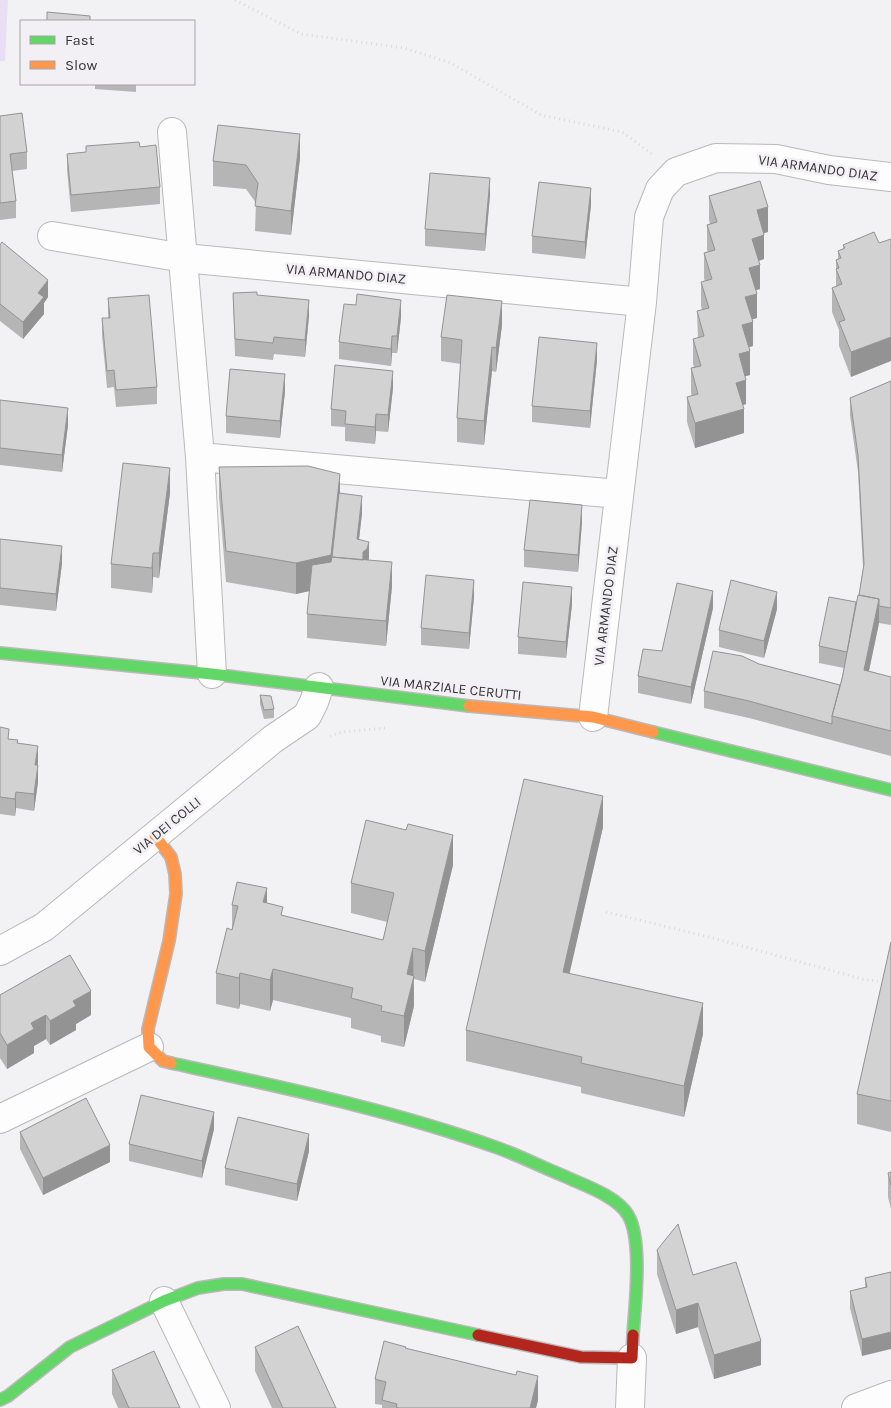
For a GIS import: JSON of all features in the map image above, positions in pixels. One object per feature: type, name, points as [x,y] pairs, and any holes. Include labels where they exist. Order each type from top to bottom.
[{"type":"street","points":[[172,132],[200,457],[212,674]]},
{"type":"street","name":"VIA ARMANDO DIAZ","points":[[593,717],[642,302],[649,217],[660,189],[676,172],[716,158],[776,159],[829,170],[891,178]]},
{"type":"street","name":"VIA ARMANDO DIAZ","points":[[52,236],[184,258],[642,302]]},
{"type":"street","points":[[200,457],[619,494]]},
{"type":"street","name":"VIA MARZIALE CERUTTI","points":[[0,654],[212,674],[440,703],[593,717],[891,790]]},
{"type":"street","name":"VIA DEI COLLI","points":[[0,951],[44,927],[273,739],[307,716],[319,687]]},
{"type":"street","points":[[155,836],[171,856],[177,878],[174,919],[148,1029],[149,1047],[163,1061],[412,1122],[498,1148],[612,1200],[629,1215],[635,1233],[636,1280],[630,1408]]},
{"type":"street","points":[[0,1119],[149,1047]]},
{"type":"street","points":[[0,1400],[8,1396],[70,1347],[164,1301],[198,1288],[224,1284],[242,1284],[581,1357],[632,1358]]},
{"type":"street","points":[[164,1301],[216,1408]]},
{"type":"street","points":[[856,1408],[891,1394]]},
{"type":"path","points":[[235,0],[301,34],[404,48],[451,63],[541,115],[622,132],[676,172]]},
{"type":"path","points":[[327,737],[342,732],[390,727]]},
{"type":"path","points":[[606,912],[713,938],[862,979],[878,981]]},
{"type":"shaded area","points":[[0,0],[8,0],[5,61],[0,61]]},
{"type":"building","points":[[47,12],[90,16],[90,20],[47,20]]},
{"type":"building","points":[[22,113],[27,152],[10,154],[16,201],[0,203],[0,116]]},
{"type":"building","points":[[218,125],[300,134],[291,211],[255,206],[258,183],[246,165],[213,161]]},
{"type":"building","points":[[139,142],[140,147],[156,145],[160,187],[71,195],[67,154],[86,152],[86,146]]},
{"type":"building","points":[[430,173],[490,178],[485,234],[425,229]]},
{"type":"building","points":[[760,181],[768,207],[757,210],[764,235],[752,239],[760,265],[749,268],[757,294],[745,297],[753,322],[742,325],[750,351],[739,354],[746,380],[736,383],[744,409],[695,423],[687,397],[698,394],[691,368],[701,366],[693,339],[704,336],[697,311],[709,308],[701,282],[712,279],[704,253],[715,250],[707,225],[717,222],[709,196]]},
{"type":"building","points":[[539,182],[591,188],[585,242],[532,236]]},
{"type":"building","points":[[874,232],[879,243],[891,239],[891,337],[851,352],[839,322],[845,320],[832,288],[842,284],[836,269],[839,268],[836,260],[841,258],[838,251],[845,248],[843,245]]},
{"type":"building","points":[[2,242],[48,280],[38,293],[44,297],[23,322],[0,304],[0,245]]},
{"type":"building","points":[[257,292],[257,295],[309,300],[305,340],[274,337],[273,343],[235,339],[233,293]]},
{"type":"building","points":[[357,294],[401,300],[397,336],[392,336],[391,349],[339,342],[344,304],[356,305]]},
{"type":"building","points":[[149,295],[157,387],[116,390],[114,370],[107,371],[102,318],[110,318],[108,298]]},
{"type":"building","points":[[447,295],[502,301],[496,348],[492,347],[484,421],[457,418],[462,340],[441,337]]},
{"type":"building","points":[[539,337],[597,343],[590,411],[532,406]]},
{"type":"building","points":[[335,365],[393,371],[388,415],[376,414],[375,427],[345,424],[346,411],[331,409]]},
{"type":"building","points":[[230,369],[285,374],[280,421],[226,416]]},
{"type":"building","points":[[891,381],[891,608],[879,606],[879,599],[859,595],[864,564],[858,455],[850,398]]},
{"type":"building","points":[[0,400],[68,408],[62,455],[0,448]]},
{"type":"building","points":[[123,463],[170,468],[159,553],[153,553],[152,568],[111,564]]},
{"type":"building","points":[[308,466],[340,474],[331,555],[296,563],[226,551],[219,467]]},
{"type":"building","points":[[339,493],[362,496],[357,539],[369,542],[367,549],[363,552],[363,560],[332,557]]},
{"type":"building","points":[[530,500],[582,505],[578,555],[524,550]]},
{"type":"building","points":[[0,539],[62,546],[56,594],[0,588]]},
{"type":"building","points":[[332,557],[392,562],[386,621],[307,614],[312,565],[331,562]]},
{"type":"building","points":[[426,575],[474,580],[469,633],[421,628]]},
{"type":"building","points":[[731,580],[777,592],[764,641],[719,630]]},
{"type":"building","points":[[523,582],[572,587],[566,642],[518,637]]},
{"type":"building","points":[[677,583],[713,591],[691,687],[638,676],[643,649],[662,651]]},
{"type":"building","points":[[858,595],[879,599],[864,670],[891,677],[891,731],[832,716],[842,679]]},
{"type":"building","points":[[829,597],[856,602],[847,652],[819,646]]},
{"type":"building","points":[[713,651],[742,656],[759,664],[840,685],[832,716],[832,724],[749,701],[704,691]]},
{"type":"building","points":[[260,695],[271,696],[274,709],[264,710]]},
{"type":"building","points":[[0,727],[9,729],[8,739],[18,740],[17,743],[38,746],[35,765],[38,765],[34,794],[16,792],[15,799],[0,797]]},
{"type":"building","points":[[524,779],[603,796],[563,972],[703,1003],[684,1086],[581,1063],[582,1057],[466,1030]]},
{"type":"building","points":[[366,820],[406,830],[408,824],[453,835],[425,951],[413,948],[407,974],[414,976],[404,1016],[381,1011],[382,1006],[351,998],[353,988],[273,969],[270,980],[240,973],[239,978],[216,973],[227,928],[232,930],[238,906],[232,905],[237,882],[267,888],[263,902],[283,907],[281,915],[383,940],[394,893],[351,883]]},
{"type":"building","points":[[891,942],[891,1101],[857,1094]]},
{"type":"building","points":[[70,955],[91,991],[73,1001],[76,1006],[50,1021],[46,1015],[31,1023],[34,1029],[7,1045],[0,1033],[0,995]]},
{"type":"building","points":[[141,1095],[214,1112],[202,1161],[129,1144]]},
{"type":"building","points":[[86,1098],[110,1145],[43,1178],[20,1132]]},
{"type":"building","points":[[238,1117],[309,1134],[297,1184],[225,1168]]},
{"type":"building","points":[[891,1172],[891,1185],[888,1173]]},
{"type":"building","points":[[678,1224],[693,1275],[736,1262],[761,1341],[714,1355],[698,1303],[676,1310],[657,1250]]},
{"type":"building","points":[[891,1272],[891,1332],[862,1339],[850,1291],[867,1287],[865,1278]]},
{"type":"building","points":[[298,1326],[336,1408],[283,1408],[255,1347]]},
{"type":"building","points":[[384,1341],[405,1348],[516,1375],[517,1371],[538,1376],[530,1408],[396,1407],[397,1404],[382,1400],[386,1382],[375,1379]]},
{"type":"building","points":[[154,1351],[180,1408],[129,1408],[112,1370]]},
{"type":"traffic: fast","points":[[0,653],[212,674],[469,706]]},
{"type":"traffic: fast","points":[[653,732],[891,790]]},
{"type":"traffic: fast","points":[[171,1063],[336,1100],[458,1134],[506,1151],[590,1187],[608,1197],[623,1208],[633,1226],[637,1256],[633,1335]]},
{"type":"traffic: fast","points":[[0,1400],[8,1396],[70,1347],[164,1301],[198,1288],[224,1284],[242,1284],[478,1335]]},
{"type":"traffic: slow","points":[[469,706],[593,717],[653,732]]},
{"type":"traffic: slow","points":[[155,836],[171,857],[175,874],[176,894],[169,941],[148,1029],[149,1047],[163,1061],[171,1063]]},
{"type":"traffic: jam","points":[[478,1335],[581,1357],[632,1358],[633,1335]]}]
